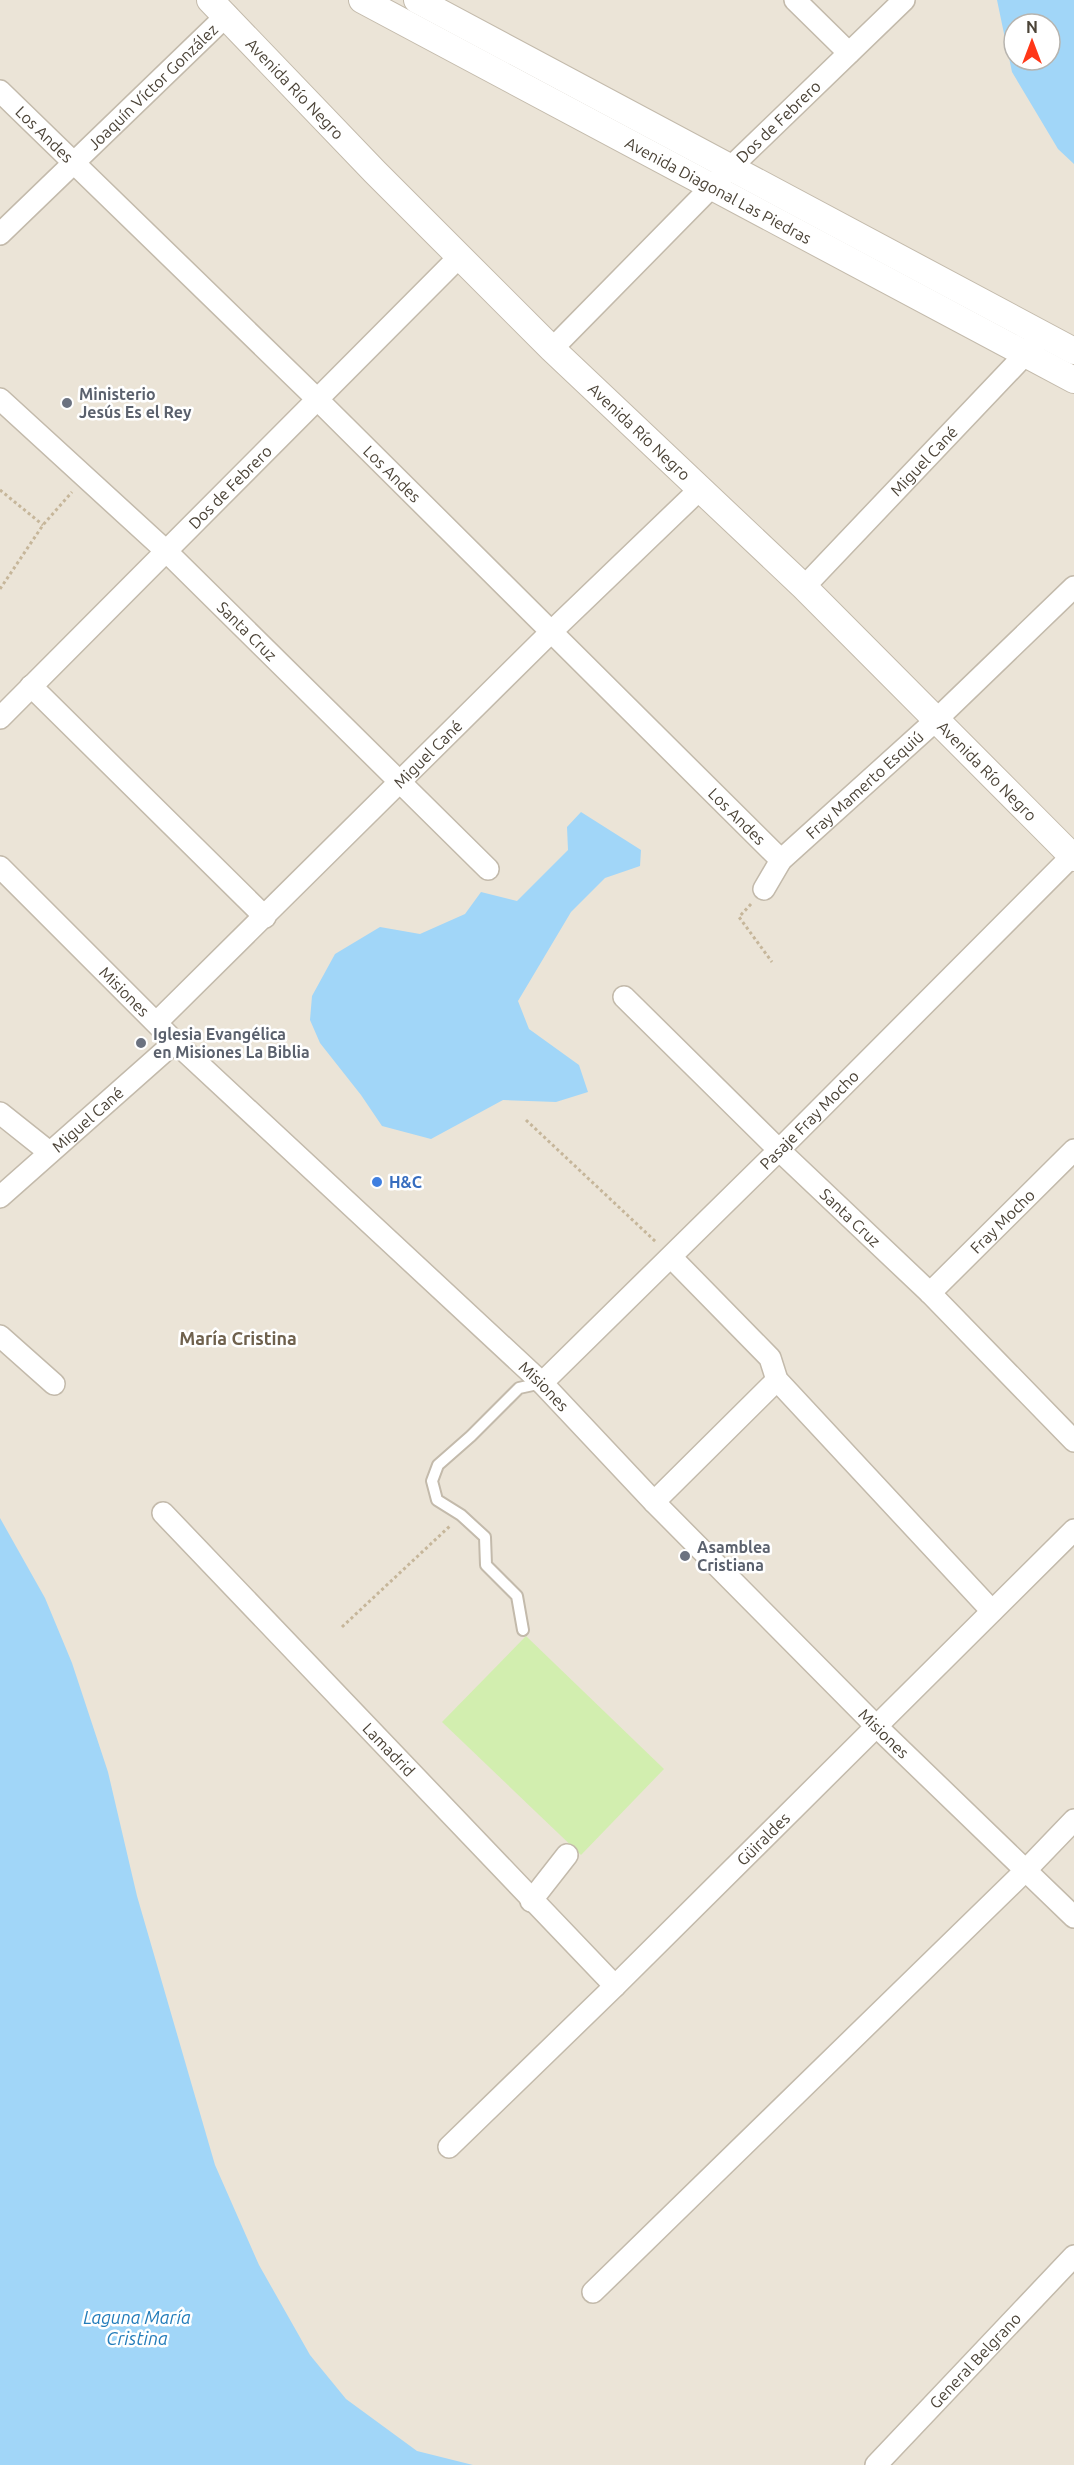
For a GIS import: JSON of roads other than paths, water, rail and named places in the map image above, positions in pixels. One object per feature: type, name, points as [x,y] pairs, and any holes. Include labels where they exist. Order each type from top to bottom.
[{"type":"street","name":"Avenida Diagonal Las Piedras","points":[[362,0],[1074,380]]},
{"type":"street","points":[[795,0],[849,53]]},
{"type":"street","name":"Dos de Febrero","points":[[552,349],[731,167],[904,0]]},
{"type":"street","name":"Avenida Diagonal Las Piedras","points":[[427,2],[1074,351]]},
{"type":"street","points":[[411,26],[427,2]]},
{"type":"street","name":"Joaquín Víctor González","points":[[0,234],[73,164],[219,7]]},
{"type":"street","name":"Avenida Río Negro","points":[[219,7],[375,172],[552,349],[804,587],[935,721],[1073,856]]},
{"type":"street","name":"Los Andes","points":[[0,91],[317,399],[781,860]]},
{"type":"street","name":"Dos de Febrero","points":[[0,718],[460,256]]},
{"type":"street","name":"Miguel Cané","points":[[804,587],[1044,335]]},
{"type":"street","name":"Santa Cruz","points":[[0,399],[166,551],[488,869]]},
{"type":"street","name":"Miguel Cané","points":[[158,1022],[551,632],[701,488]]},
{"type":"street","name":"Fray Mamerto Esquiú","points":[[764,889],[781,860],[935,721],[1074,587]]},
{"type":"street","points":[[31,686],[265,917]]},
{"type":"street","name":"Pasaje Fray Mocho","points":[[542,1383],[1073,856]]},
{"type":"street","name":"Misiones","points":[[0,867],[158,1022],[175,1042],[542,1383],[654,1502],[876,1726],[1074,1917]]},
{"type":"street","name":"Santa Cruz","points":[[624,997],[779,1150],[930,1293],[1074,1441]]},
{"type":"street","name":"Miguel Cané","points":[[0,1197],[175,1042]]},
{"type":"street","points":[[0,1113],[49,1152]]},
{"type":"street","name":"Fray Mocho","points":[[930,1293],[1071,1159]]},
{"type":"street","points":[[671,1257],[770,1358],[777,1380],[992,1611]]},
{"type":"street","points":[[0,1336],[54,1384]]},
{"type":"street","points":[[654,1502],[777,1380]]},
{"type":"street","name":"Lamadrid","points":[[163,1513],[531,1901],[615,1986]]},
{"type":"street","name":"Güiraldes","points":[[449,2147],[615,1986],[1074,1530]]},
{"type":"street","points":[[592,2292],[1025,1871],[1074,1820]]},
{"type":"street","points":[[531,1901],[567,1855]]},
{"type":"street","name":"General Belgrano","points":[[876,2465],[1074,2256]]},
{"type":"lane","points":[[523,1630],[517,1596],[486,1565],[485,1537],[461,1515],[437,1500],[432,1481],[438,1465],[519,1388],[542,1383]]},
{"type":"water","points":[[997,0],[1074,0],[1074,164],[1058,149],[1012,72],[1062,72],[1062,12],[1002,12],[1002,24]]},
{"type":"water","points":[[581,812],[641,850],[640,866],[605,878],[571,912],[518,1001],[529,1029],[579,1065],[588,1092],[556,1102],[503,1100],[431,1139],[382,1126],[320,1043],[310,1020],[312,996],[335,954],[380,927],[420,934],[465,914],[481,892],[517,901],[568,850],[567,827]]},
{"type":"water","name":"Laguna María Cristina","points":[[0,1518],[45,1598],[72,1663],[108,1772],[137,1896],[215,2165],[259,2265],[310,2355],[346,2399],[417,2451],[473,2465],[0,2465]]},
{"type":"place","name":"Ministerio Jesús Es el Rey","points":[[67,403]]},
{"type":"place","name":"Iglesia Evangélica en Misiones La Biblia","points":[[141,1043]]},
{"type":"place","name":"H&C","points":[[377,1182]]},
{"type":"place","name":"Asamblea Cristiana","points":[[685,1556]]},
{"type":"district","name":"María Cristina","points":[[238,1339]]}]
